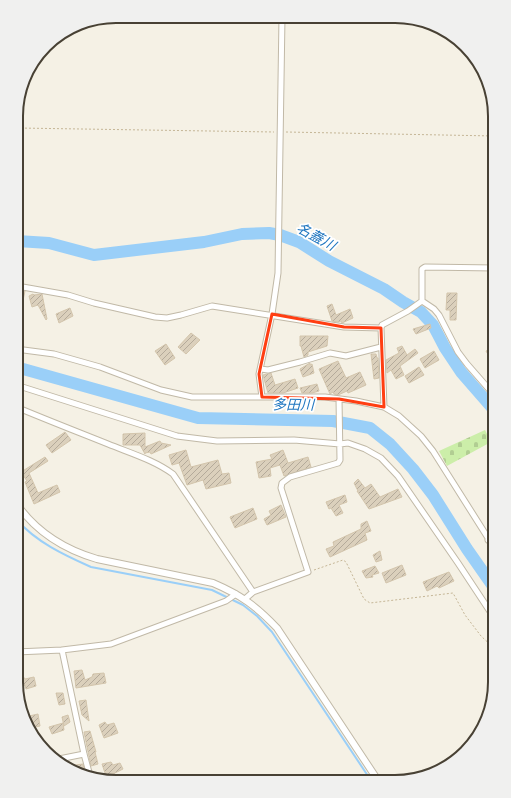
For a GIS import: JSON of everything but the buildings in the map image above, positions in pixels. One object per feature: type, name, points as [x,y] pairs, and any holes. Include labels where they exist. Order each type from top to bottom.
[{"type":"street","points":[[262,398],[259,374],[272,314],[278,273],[282,23]]},
{"type":"street","points":[[421,302],[422,269],[425,267],[488,268]]},
{"type":"street","points":[[23,287],[68,295],[94,303],[155,317],[167,318],[212,306],[344,326],[381,328]]},
{"type":"street","points":[[384,407],[381,347],[382,325],[421,302]]},
{"type":"street","points":[[421,302],[434,309],[439,315],[458,352],[488,388]]},
{"type":"street","points":[[261,369],[268,370],[330,353],[346,356],[381,347]]},
{"type":"street","points":[[23,350],[54,354],[100,367],[161,390],[177,394],[208,398],[325,397],[339,401],[384,407],[399,416],[421,436],[433,451],[488,540]]},
{"type":"street","points":[[23,387],[177,436],[217,441],[294,440],[348,443],[366,449],[381,458],[390,466],[488,608]]},
{"type":"street","points":[[245,599],[253,592],[308,572],[281,488],[282,482],[290,477],[338,463],[340,460],[339,401]]},
{"type":"street","points":[[23,410],[150,461],[173,474],[253,592]]},
{"type":"street","points":[[23,511],[38,528],[62,546],[78,553],[97,559],[213,583],[233,596],[245,599],[262,612],[276,628],[374,775]]},
{"type":"street","points":[[23,652],[62,650],[111,644],[233,596]]},
{"type":"street","points":[[62,650],[89,771]]},
{"type":"street","points":[[62,758],[84,754]]},
{"type":"path","points":[[23,128],[488,136]]},
{"type":"path","points":[[308,572],[343,560],[346,562],[364,599],[370,603],[453,593],[465,615],[488,642]]},
{"type":"highlighted area","points":[[272,314],[344,327],[381,328],[384,407],[339,399],[262,397],[259,374]]},
{"type":"green space","points":[[485,430],[488,436],[488,444],[447,466],[439,451]]},
{"type":"waterway","name":"名蓋川","points":[[23,241],[49,243],[94,255],[204,242],[242,234],[269,233],[280,235],[299,242],[329,261],[384,289],[421,312],[433,325],[445,348],[461,372],[488,403]]},
{"type":"waterway","name":"多田川","points":[[23,369],[198,418],[333,421],[370,428],[390,444],[413,469],[433,495],[488,579]]},
{"type":"waterway","points":[[23,526],[41,541],[61,553],[91,567],[212,590],[243,605],[257,616],[272,632],[367,775]]}]
